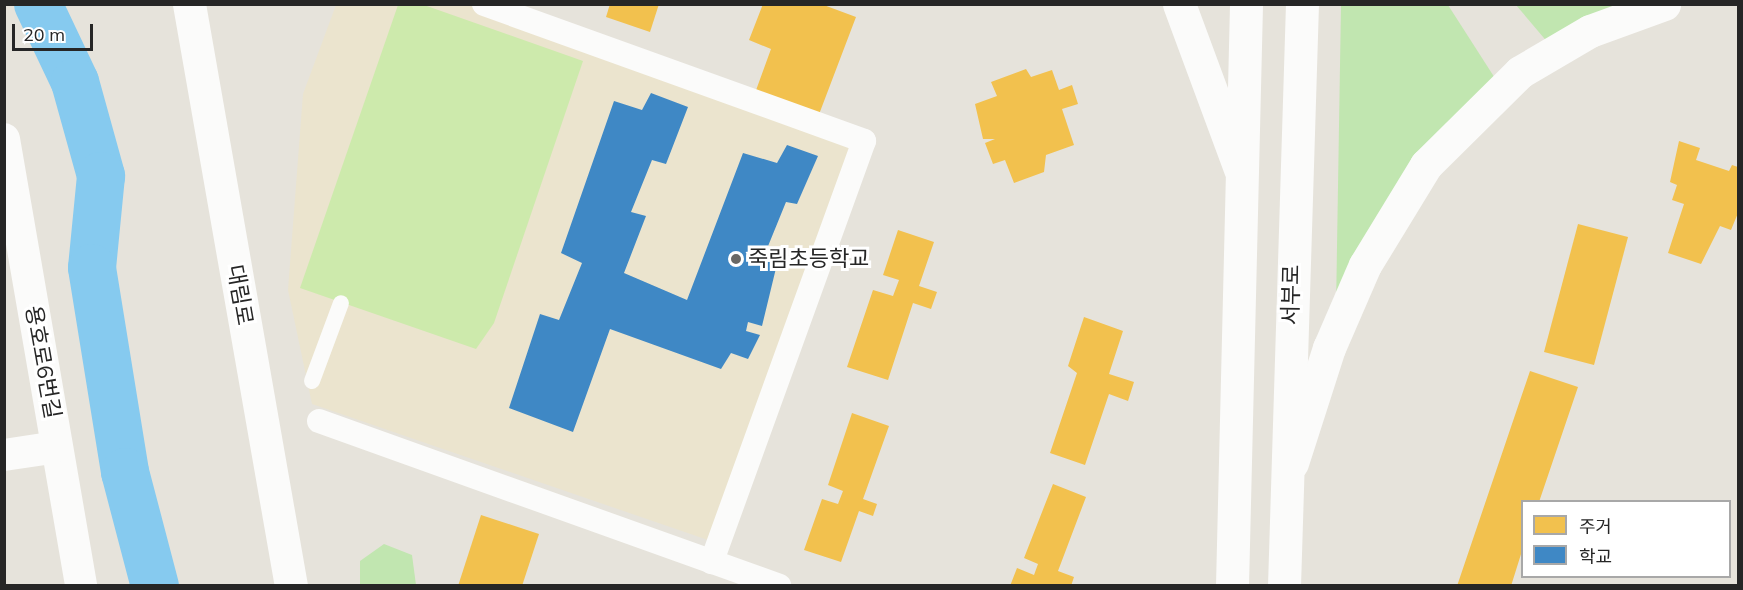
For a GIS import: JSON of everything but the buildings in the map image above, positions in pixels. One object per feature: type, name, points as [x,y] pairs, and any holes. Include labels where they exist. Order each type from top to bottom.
[{"type":"street","name":"대림로","points":[[189,4],[291,585]]},
{"type":"street","points":[[484,4],[864,141],[712,562]]},
{"type":"street","points":[[1179,4],[1242,174]]},
{"type":"street","points":[[1232,585],[1246,4]]},
{"type":"street","name":"서부로","points":[[1284,585],[1302,4]]},
{"type":"street","points":[[1287,477],[1329,348],[1365,265],[1426,165],[1520,72],[1590,30],[1664,4]]},
{"type":"street","name":"용호로6번길","points":[[4,138],[81,585]]},
{"type":"street","points":[[319,421],[779,585]]},
{"type":"street","points":[[4,455],[51,448]]},
{"type":"lane","points":[[312,381],[342,303]]},
{"type":"shaded area","points":[[336,5],[472,5],[855,142],[708,540],[312,404],[288,290],[303,94]]},
{"type":"green space","points":[[398,5],[424,5],[583,61],[494,323],[476,349],[300,288]]},
{"type":"green space","points":[[1341,5],[1448,5],[1500,86],[1336,308]]},
{"type":"green space","points":[[1516,5],[1636,5],[1549,44]]},
{"type":"green space","points":[[384,544],[412,555],[416,585],[360,585],[360,561]]},
{"type":"waterway","points":[[38,4],[75,82],[101,176],[92,268],[125,472],[155,586]]},
{"type":"place","name":"죽림초등학교","points":[[736,259]]}]
